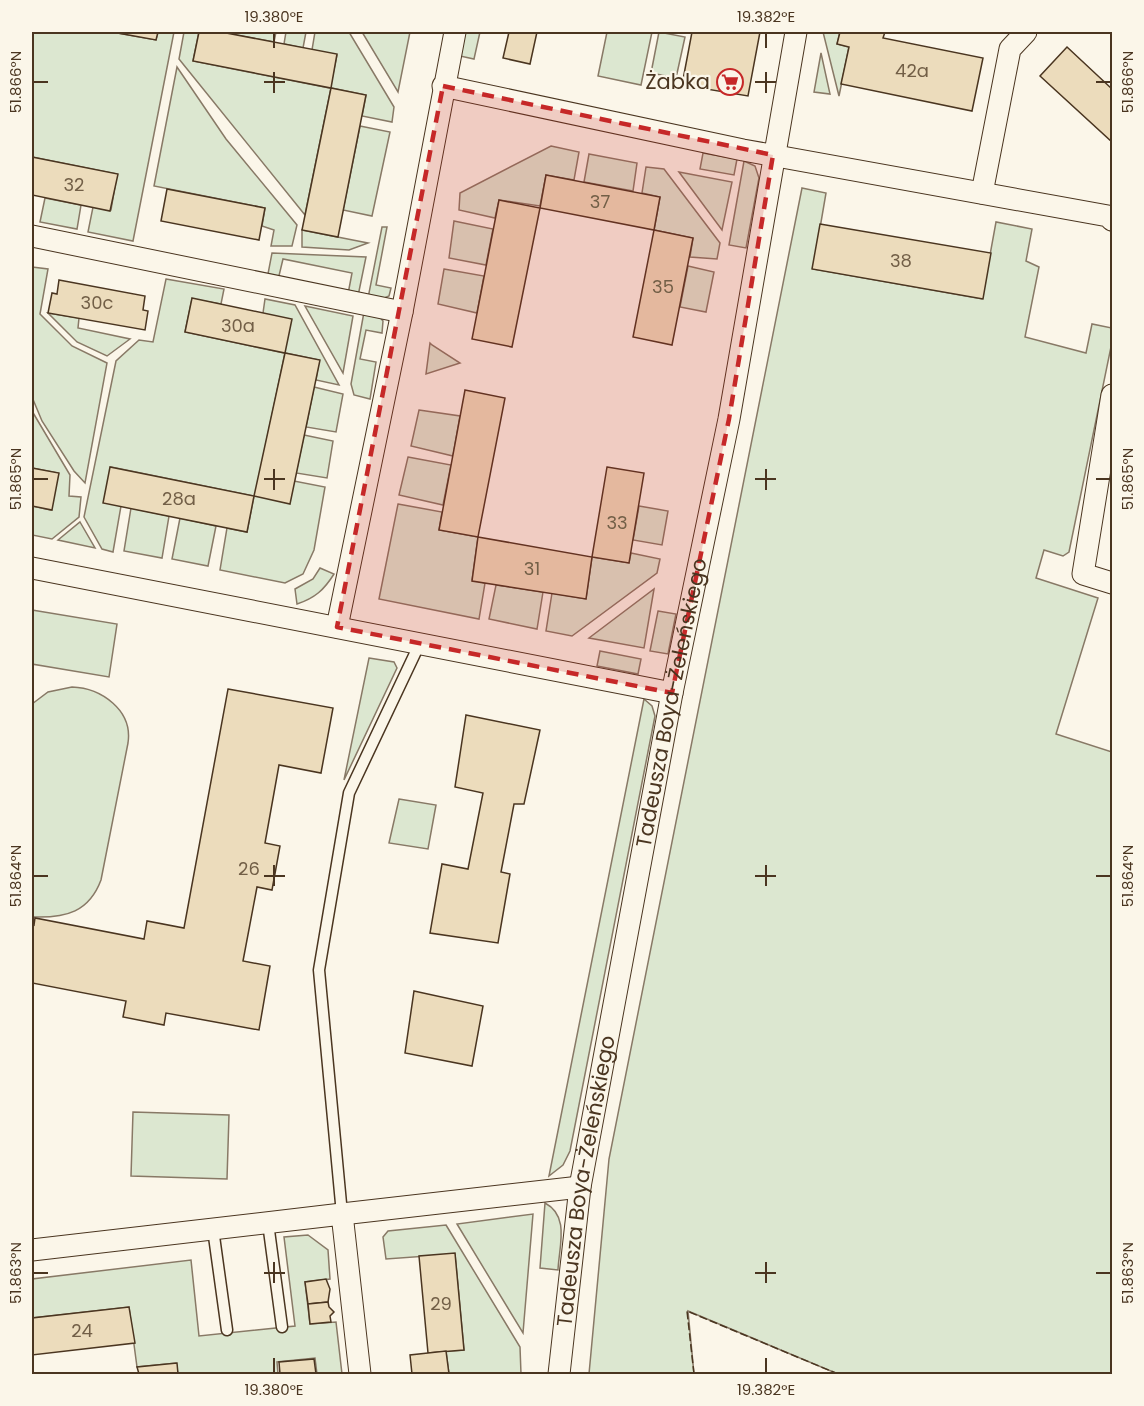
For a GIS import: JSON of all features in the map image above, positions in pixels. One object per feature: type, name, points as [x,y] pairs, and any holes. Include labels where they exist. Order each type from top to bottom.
[{"type":"street","points":[[337,627],[402,312],[455,32]]},
{"type":"street","name":"Tadeusza Boya-Żeleńskiego","points":[[559,1374],[580,1187],[672,693],[729,419],[796,32]]},
{"type":"street","points":[[982,192],[1010,49],[1026,32]]},
{"type":"street","points":[[443,86],[773,155],[1108,216],[1113,220]]},
{"type":"street","points":[[32,236],[402,312]]},
{"type":"street","points":[[1113,395],[1083,574],[1113,583]]},
{"type":"street","points":[[32,568],[672,693]]},
{"type":"street","points":[[32,1250],[580,1187]]},
{"type":"street","points":[[342,1214],[360,1374]]},
{"type":"lane","points":[[342,1214],[319,970],[349,793],[420,643]]},
{"type":"lane","points":[[268,1223],[282,1327]]},
{"type":"lane","points":[[213,1229],[227,1330]]},
{"type":"highlighted area","points":[[443,86],[773,155],[729,419],[672,693],[337,627]]},
{"type":"green space","points":[[32,32],[112,32],[156,40],[158,32],[174,32],[133,241],[88,232],[93,207],[111,210],[117,174],[32,157]]},
{"type":"green space","points":[[184,32],[199,32],[193,61],[330,88],[337,55],[312,50],[315,32],[349,32],[394,107],[392,122],[362,116],[366,95],[331,88],[305,215],[179,59]]},
{"type":"green space","points":[[237,32],[276,32],[274,42],[236,35]]},
{"type":"green space","points":[[286,32],[306,32],[303,48],[284,44]]},
{"type":"green space","points":[[362,32],[410,32],[398,92]]},
{"type":"green space","points":[[465,32],[480,32],[474,59],[460,56]]},
{"type":"green space","points":[[607,32],[652,32],[641,85],[598,76]]},
{"type":"green space","points":[[659,32],[685,37],[676,78],[651,73]]},
{"type":"green space","points":[[823,32],[840,32],[837,44],[849,47],[839,96]]},
{"type":"green space","points":[[821,53],[830,94],[814,92]]},
{"type":"green space","points":[[177,67],[226,139],[297,225],[292,246],[271,246],[274,230],[262,226],[265,208],[154,186]]},
{"type":"green space","points":[[360,126],[390,132],[372,216],[343,210]]},
{"type":"green space","points":[[551,146],[579,152],[574,180],[546,175],[540,206],[499,200],[495,218],[459,210],[460,193]]},
{"type":"green space","points":[[703,153],[737,159],[734,175],[700,169]]},
{"type":"green space","points":[[589,154],[637,163],[633,191],[584,182]]},
{"type":"green space","points":[[744,161],[755,166],[759,178],[746,248],[729,245]]},
{"type":"green space","points":[[646,167],[664,169],[720,243],[717,259],[690,257],[693,238],[654,230],[660,197],[642,193]]},
{"type":"green space","points":[[679,172],[732,182],[722,230]]},
{"type":"green space","points":[[802,188],[826,193],[813,269],[982,299],[996,222],[1032,229],[1026,261],[1039,267],[1025,337],[1086,353],[1092,324],[1112,328],[1112,342],[1069,552],[1063,556],[1044,550],[1036,578],[1098,598],[1056,734],[1112,752],[1112,1374],[838,1374],[688,1311],[694,1374],[589,1374],[609,1159]]},
{"type":"green space","points":[[45,198],[81,205],[77,229],[40,222]]},
{"type":"green space","points":[[454,221],[493,229],[486,265],[449,258]]},
{"type":"green space","points":[[382,227],[387,227],[376,285],[391,288],[389,296],[382,299],[368,298]]},
{"type":"green space","points":[[302,230],[368,243],[349,250],[302,247]]},
{"type":"green space","points":[[272,253],[366,257],[358,296],[348,294],[352,273],[283,259],[278,280],[267,279]]},
{"type":"green space","points":[[688,266],[714,272],[706,312],[680,307]]},
{"type":"green space","points":[[32,267],[48,269],[40,314],[72,346],[107,363],[85,483],[74,471],[42,421],[32,397]]},
{"type":"green space","points":[[444,269],[484,276],[477,313],[438,304]]},
{"type":"green space","points":[[166,279],[224,289],[221,304],[192,299],[185,332],[284,353],[263,313],[265,299],[295,305],[339,385],[316,380],[319,360],[285,353],[255,496],[294,481],[325,487],[314,550],[303,574],[285,583],[220,570],[227,528],[247,532],[254,496],[111,467],[121,506],[113,552],[102,549],[84,517],[116,361],[139,340],[153,342]]},
{"type":"green space","points":[[305,306],[353,316],[343,373]]},
{"type":"green space","points":[[364,312],[378,315],[383,321],[382,333],[366,330],[360,359],[376,362],[370,399],[354,395],[351,384]]},
{"type":"green space","points":[[48,313],[79,318],[78,328],[130,339],[107,356],[77,342]]},
{"type":"green space","points":[[430,343],[432,345],[460,363],[426,374]]},
{"type":"green space","points":[[314,387],[343,394],[336,432],[306,427]]},
{"type":"green space","points":[[419,410],[460,416],[453,456],[411,446]]},
{"type":"green space","points":[[32,411],[70,475],[69,496],[81,497],[79,517],[52,539],[32,535],[32,506],[51,510],[58,473],[32,468]]},
{"type":"green space","points":[[304,435],[333,441],[327,478],[296,473]]},
{"type":"green space","points":[[408,457],[451,465],[443,505],[399,495]]},
{"type":"green space","points":[[398,504],[442,512],[439,530],[478,537],[472,580],[485,583],[479,619],[379,599]]},
{"type":"green space","points":[[639,506],[668,511],[662,545],[633,540]]},
{"type":"green space","points":[[131,508],[169,516],[162,558],[124,551]]},
{"type":"green space","points":[[180,518],[216,526],[208,566],[172,559]]},
{"type":"green space","points":[[80,522],[95,548],[58,540]]},
{"type":"green space","points":[[631,553],[660,559],[657,573],[572,636],[546,631],[552,593],[586,599],[592,557],[629,563]]},
{"type":"green space","points":[[320,568],[334,574],[318,593],[297,604],[295,589],[313,579]]},
{"type":"green space","points":[[496,585],[543,592],[537,629],[489,619]]},
{"type":"green space","points":[[654,589],[644,648],[589,638]]},
{"type":"green space","points":[[32,610],[117,624],[109,677],[32,664]]},
{"type":"green space","points":[[658,611],[676,614],[668,654],[650,651]]},
{"type":"green space","points":[[600,651],[641,659],[638,674],[597,666]]},
{"type":"green space","points":[[369,658],[394,662],[397,668],[344,780]]},
{"type":"green space","points":[[72,687],[94,692],[113,703],[125,720],[128,743],[101,880],[96,891],[83,906],[75,911],[56,916],[34,917],[32,915],[32,704],[48,692]]},
{"type":"green space","points":[[644,699],[652,706],[655,716],[570,1151],[563,1165],[549,1176]]},
{"type":"green space","points":[[399,799],[436,805],[428,849],[389,843]]},
{"type":"green space","points":[[133,1112],[229,1115],[227,1179],[131,1176]]},
{"type":"green space","points":[[545,1203],[558,1216],[560,1224],[558,1270],[540,1268]]},
{"type":"green space","points":[[533,1214],[523,1333],[457,1224]]},
{"type":"green space","points":[[446,1225],[520,1347],[521,1374],[449,1374],[446,1351],[464,1350],[455,1254],[386,1259],[383,1237],[388,1231]]},
{"type":"green space","points":[[308,1235],[328,1250],[330,1279],[305,1282],[310,1324],[336,1322],[342,1374],[317,1374],[315,1358],[277,1362],[278,1374],[178,1374],[176,1363],[137,1367],[129,1307],[32,1318],[32,1279],[191,1260],[199,1336],[295,1326],[284,1237]]},
{"type":"building","points":[[112,32],[158,32],[156,40]]},
{"type":"building","points":[[199,32],[221,32],[337,54],[331,88],[193,61]]},
{"type":"building","points":[[509,32],[537,32],[530,64],[503,58]]},
{"type":"building","points":[[692,32],[760,32],[748,96],[682,85]]},
{"type":"building","points":[[840,32],[885,32],[883,38],[983,58],[972,111],[841,84],[849,47],[837,44]]},
{"type":"building","points":[[1067,47],[1112,89],[1112,142],[1040,76]]},
{"type":"building","points":[[331,88],[366,95],[338,237],[302,230]]},
{"type":"building","points":[[32,157],[118,174],[110,211],[32,195]]},
{"type":"building","points":[[546,175],[660,197],[654,230],[540,208]]},
{"type":"building","points":[[167,189],[265,208],[259,240],[161,221]]},
{"type":"building","points":[[499,200],[540,208],[512,347],[472,339]]},
{"type":"building","points":[[820,224],[991,253],[983,299],[812,269]]},
{"type":"building","points":[[654,230],[693,238],[672,345],[633,337]]},
{"type":"building","points":[[59,280],[145,296],[143,310],[148,311],[145,330],[48,313],[52,293],[57,294]]},
{"type":"building","points":[[192,298],[292,319],[285,353],[185,332]]},
{"type":"building","points":[[285,353],[320,360],[290,504],[254,496]]},
{"type":"building","points":[[465,390],[505,398],[478,537],[439,530]]},
{"type":"building","points":[[110,467],[254,496],[247,532],[103,503]]},
{"type":"building","points":[[607,467],[644,473],[629,563],[592,557]]},
{"type":"building","points":[[32,468],[59,473],[52,510],[32,506]]},
{"type":"building","points":[[478,537],[592,557],[586,599],[472,581]]},
{"type":"building","points":[[228,689],[333,708],[321,773],[279,765],[265,843],[280,846],[272,890],[257,887],[243,961],[270,966],[259,1030],[166,1013],[164,1025],[123,1017],[126,1001],[32,983],[32,924],[34,925],[35,918],[144,939],[147,921],[184,928]]},
{"type":"building","points":[[466,715],[540,730],[524,804],[514,804],[501,872],[510,874],[498,943],[430,933],[442,864],[468,869],[483,793],[455,787]]},
{"type":"building","points":[[414,991],[483,1006],[472,1066],[405,1053]]},
{"type":"building","points":[[455,1253],[464,1350],[428,1353],[419,1256]]},
{"type":"building","points":[[326,1279],[330,1289],[328,1302],[308,1304],[305,1282]]},
{"type":"building","points":[[328,1302],[334,1312],[330,1316],[331,1322],[310,1324],[308,1304]]},
{"type":"building","points":[[129,1307],[135,1343],[32,1355],[32,1318]]},
{"type":"building","points":[[446,1351],[449,1374],[412,1374],[410,1355]]},
{"type":"building","points":[[314,1359],[316,1374],[280,1374],[279,1362]]},
{"type":"building","points":[[177,1363],[178,1374],[139,1374],[137,1367]]},
{"type":"fence","points":[[694,1374],[687,1311],[838,1374]]},
{"type":"place","name":"Żabka","points":[[730,82]]}]
